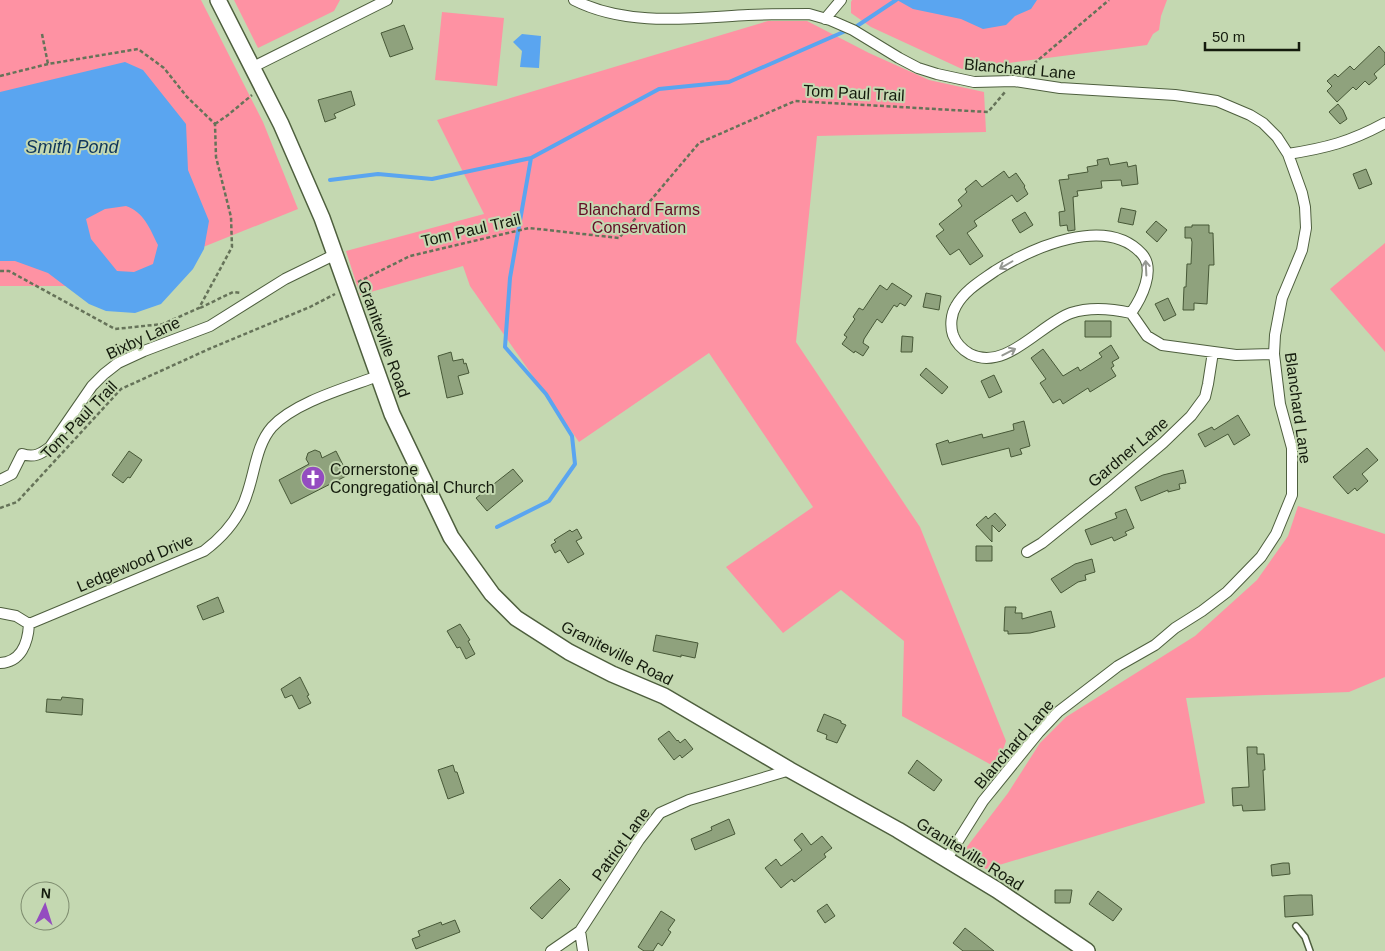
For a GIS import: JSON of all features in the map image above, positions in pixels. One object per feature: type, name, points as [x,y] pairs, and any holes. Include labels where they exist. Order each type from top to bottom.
[{"type":"main road","name":"Graniteville Road","points":[[218,0],[281,124],[322,218],[392,414],[451,538],[492,594],[513,615],[569,652],[612,674],[664,696],[790,770],[898,830],[996,890],[1087,951]]},
{"type":"street","points":[[253,66],[387,0]]},
{"type":"street","name":"Blanchard Lane","points":[[574,0],[598,10],[655,18],[809,14],[825,18],[854,30],[898,58],[937,74],[974,82],[1014,80],[1060,88],[1175,95],[1217,101],[1250,115],[1263,123],[1278,137],[1288,154],[1302,193],[1306,228],[1302,250],[1282,298],[1275,336],[1274,354],[1280,404],[1292,448],[1291,502],[1276,534],[1260,556],[1227,592],[1154,645],[1118,666],[1058,712],[1039,732],[983,801],[946,860]]},
{"type":"street","points":[[825,18],[841,0]]},
{"type":"street","points":[[1288,154],[1323,149],[1350,140],[1385,123]]},
{"type":"street","points":[[1131,313],[1144,289],[1148,264],[1136,248],[1113,238],[1096,236],[1056,241],[1037,248],[984,279],[968,290],[961,298],[953,311],[951,326],[955,339],[962,348],[970,354],[984,358],[1000,356],[1014,349],[1068,314],[1088,310],[1121,310],[1131,313],[1147,336],[1162,345],[1236,355],[1274,354]]},
{"type":"street","name":"Bixby Lane","points":[[0,480],[12,474],[22,454],[29,456],[41,454],[50,447],[92,386],[118,363],[210,326],[285,279],[334,255]]},
{"type":"street","name":"Gardner Lane","points":[[1027,552],[1042,543],[1156,449],[1188,420],[1205,397],[1213,352]]},
{"type":"street","name":"Ledgewood Drive","points":[[29,624],[204,551],[218,540],[238,513],[248,493],[264,438],[272,427],[297,408],[378,376]]},
{"type":"street","points":[[0,613],[16,616],[29,624],[28,640],[21,653],[13,660],[0,663]]},
{"type":"street","name":"Patriot Lane","points":[[551,951],[580,931],[639,840],[660,813],[689,800],[790,770]]},
{"type":"street","points":[[580,931],[583,951]]},
{"type":"lane","points":[[1296,926],[1304,936],[1310,951]]},
{"type":"path","name":"Tom Paul Trail","points":[[0,508],[17,502],[121,389],[210,349],[310,308],[347,287],[410,256],[527,228],[619,238],[699,143],[795,101],[988,112],[1014,80],[1109,0]]},
{"type":"path","points":[[42,34],[48,64]]},
{"type":"path","points":[[0,76],[48,64],[138,49],[164,68],[187,97],[215,124],[216,157],[231,217],[232,247],[199,308]]},
{"type":"path","points":[[215,124],[262,86]]},
{"type":"path","points":[[0,272],[9,271],[116,329],[163,324],[233,292],[258,295]]},
{"type":"green space","points":[[0,0],[201,0],[263,122],[298,209],[106,286],[0,286]]},
{"type":"green space","points":[[234,0],[340,0],[334,11],[258,48]]},
{"type":"green space","points":[[852,0],[1167,0],[1161,16],[1159,30],[1153,34],[1147,45],[962,69],[871,27],[851,13]]},
{"type":"green space","points":[[442,12],[504,18],[497,86],[435,80]]},
{"type":"green space","name":"Blanchard Farms Conservation","points":[[768,21],[807,21],[869,53],[929,80],[984,92],[986,132],[817,136],[796,342],[920,527],[1006,741],[997,768],[902,716],[904,641],[841,590],[783,633],[726,567],[813,507],[709,353],[579,442],[470,286],[463,266],[360,295],[346,251],[484,214],[437,120]]},
{"type":"green space","points":[[1385,243],[1385,352],[1330,289]]},
{"type":"green space","points":[[1298,506],[1385,534],[1385,677],[1349,692],[1186,698],[1205,803],[986,869],[963,852],[1008,793],[1040,743],[1066,717],[1195,636],[1257,580],[1288,536]]},
{"type":"water","points":[[897,0],[1037,0],[1031,9],[1015,16],[1006,25],[983,29],[961,19],[913,9]]},
{"type":"water","points":[[522,34],[541,36],[539,68],[520,67],[522,51],[513,42]]},
{"type":"water","name":"Smith Pond","points":[[125,62],[143,70],[186,124],[188,170],[209,221],[204,249],[193,269],[161,304],[135,313],[106,311],[89,304],[48,273],[15,261],[0,261],[0,92]],"holes":[[[126,206],[146,222],[158,245],[153,264],[134,272],[117,271],[91,239],[86,219],[105,209]]]},
{"type":"building","points":[[404,25],[413,49],[390,57],[381,33]]},
{"type":"building","points":[[1379,46],[1385,53],[1385,64],[1374,74],[1377,78],[1369,85],[1365,81],[1356,90],[1353,87],[1337,102],[1327,91],[1332,86],[1327,81],[1335,74],[1338,77],[1350,66],[1354,70]]},
{"type":"building","points":[[351,91],[355,105],[334,114],[336,118],[325,122],[318,100]]},
{"type":"building","points":[[1338,104],[1347,119],[1340,124],[1329,112]]},
{"type":"building","points":[[1108,158],[1110,165],[1127,162],[1128,167],[1136,165],[1138,184],[1122,186],[1121,180],[1101,181],[1102,188],[1077,191],[1078,196],[1073,197],[1075,230],[1068,231],[1067,225],[1060,226],[1059,212],[1065,211],[1059,180],[1069,179],[1068,175],[1088,172],[1087,167],[1098,165],[1097,160]]},
{"type":"building","points":[[1366,169],[1372,184],[1359,189],[1353,174]]},
{"type":"building","points":[[1004,171],[1009,178],[1016,173],[1028,194],[1017,202],[1012,195],[974,221],[977,226],[967,233],[983,256],[970,265],[959,249],[950,255],[936,236],[944,230],[939,224],[962,206],[958,200],[967,192],[965,189],[976,180],[982,187]]},
{"type":"building","points":[[1121,208],[1136,211],[1133,225],[1118,222]]},
{"type":"building","points":[[1025,212],[1033,225],[1020,233],[1012,220]]},
{"type":"building","points":[[1156,221],[1167,230],[1157,242],[1146,232]]},
{"type":"building","points":[[1192,225],[1209,225],[1209,233],[1213,233],[1214,265],[1209,265],[1207,304],[1194,303],[1194,310],[1183,310],[1187,264],[1191,264],[1192,242],[1191,238],[1185,238],[1185,227],[1192,227]]},
{"type":"building","points":[[892,283],[912,296],[905,306],[900,303],[897,307],[894,305],[882,323],[877,319],[864,339],[863,343],[869,347],[863,356],[855,351],[854,353],[842,344],[847,337],[844,335],[855,319],[853,317],[859,308],[863,310],[880,285],[887,290]]},
{"type":"building","points":[[926,293],[941,296],[939,310],[923,307]]},
{"type":"building","points":[[1168,298],[1176,315],[1164,321],[1155,304]]},
{"type":"building","points":[[1085,321],[1111,321],[1111,337],[1085,337]]},
{"type":"building","points":[[902,336],[913,337],[912,352],[901,352]]},
{"type":"building","points":[[1111,345],[1119,358],[1112,362],[1114,366],[1111,368],[1116,376],[1090,392],[1088,388],[1063,404],[1060,399],[1053,403],[1040,383],[1046,379],[1031,358],[1043,349],[1063,376],[1078,367],[1080,371],[1102,357],[1099,353]]},
{"type":"building","points":[[451,352],[453,361],[463,359],[469,373],[458,376],[463,394],[447,398],[438,356]]},
{"type":"building","points":[[926,368],[948,387],[942,394],[920,375]]},
{"type":"building","points":[[994,375],[1002,392],[989,398],[981,381]]},
{"type":"building","points":[[1238,415],[1250,435],[1234,445],[1228,434],[1205,447],[1198,434],[1212,427],[1214,430]]},
{"type":"building","points":[[1024,421],[1030,446],[1020,449],[1022,454],[1011,457],[1009,448],[942,465],[936,444],[948,440],[949,443],[982,434],[983,438],[1014,430],[1013,424]]},
{"type":"building","points":[[1367,448],[1378,460],[1362,474],[1368,481],[1357,491],[1355,488],[1348,494],[1333,477]]},
{"type":"building","name":"Cornerstone Congregational Church","points":[[315,450],[320,452],[322,458],[336,451],[348,475],[291,504],[279,480],[309,464],[306,459],[308,453]]},
{"type":"building","points":[[129,451],[142,460],[130,478],[128,477],[123,483],[112,475]]},
{"type":"building","points":[[513,469],[523,481],[487,511],[476,498]]},
{"type":"building","points":[[1183,470],[1186,483],[1179,484],[1180,489],[1168,492],[1168,490],[1141,501],[1135,487],[1163,475]]},
{"type":"building","points":[[1126,509],[1134,528],[1125,532],[1127,535],[1114,541],[1112,537],[1091,545],[1085,530],[1117,518],[1115,513]]},
{"type":"building","points":[[995,513],[1006,525],[999,532],[992,525],[992,542],[976,525],[986,516],[988,519]]},
{"type":"building","points":[[577,529],[582,538],[576,541],[584,554],[568,563],[560,550],[555,553],[551,545],[556,542],[554,540],[570,530],[572,532]]},
{"type":"building","points":[[976,546],[992,546],[992,561],[976,561]]},
{"type":"building","points":[[1092,559],[1095,572],[1085,575],[1086,580],[1078,582],[1061,593],[1051,579],[1075,564]]},
{"type":"building","points":[[218,597],[224,612],[203,620],[197,606]]},
{"type":"building","points":[[1005,607],[1016,607],[1015,613],[1022,613],[1022,619],[1051,611],[1055,627],[1030,633],[1008,634],[1008,631],[1004,631]]},
{"type":"building","points":[[460,624],[470,640],[468,641],[475,654],[466,659],[460,647],[457,648],[447,631]]},
{"type":"building","points":[[656,635],[698,643],[695,658],[653,651]]},
{"type":"building","points":[[300,677],[311,703],[299,709],[292,695],[285,698],[281,689]]},
{"type":"building","points":[[62,697],[83,699],[82,715],[46,712],[47,699],[61,700]]},
{"type":"building","points":[[824,714],[846,725],[837,743],[826,739],[827,735],[817,731]]},
{"type":"building","points":[[669,731],[680,743],[685,739],[693,749],[682,758],[680,755],[674,760],[658,739]]},
{"type":"building","points":[[1247,747],[1257,747],[1257,754],[1264,754],[1265,810],[1243,811],[1242,805],[1233,806],[1232,788],[1249,787]]},
{"type":"building","points":[[917,760],[942,780],[934,791],[908,773]]},
{"type":"building","points":[[453,765],[464,793],[448,799],[438,770]]},
{"type":"building","points":[[729,819],[735,834],[695,850],[691,839],[712,830],[711,827]]},
{"type":"building","points":[[802,833],[811,845],[822,836],[832,848],[824,854],[826,857],[794,882],[792,879],[781,888],[765,868],[776,859],[781,866],[802,850],[794,840]]},
{"type":"building","points":[[1289,863],[1290,874],[1272,876],[1271,865]]},
{"type":"building","points":[[560,879],[570,889],[542,919],[530,908]]},
{"type":"building","points":[[1055,890],[1072,890],[1070,903],[1055,903]]},
{"type":"building","points":[[1098,891],[1122,909],[1113,921],[1089,904]]},
{"type":"building","points":[[1312,895],[1313,915],[1285,917],[1284,896]]},
{"type":"building","points":[[827,904],[835,916],[825,923],[817,911]]},
{"type":"building","points":[[661,911],[675,920],[668,930],[671,932],[662,946],[658,943],[653,951],[644,951],[638,947]]},
{"type":"building","points":[[455,920],[460,932],[416,949],[412,939],[420,936],[418,931],[441,922],[442,925]]},
{"type":"building","points":[[965,928],[994,951],[963,951],[953,943]]},
{"type":"waterway","points":[[330,180],[378,174],[432,179],[531,158],[659,89],[729,82],[857,26],[896,0]]},
{"type":"waterway","points":[[497,527],[549,501],[575,464],[572,436],[546,394],[505,347],[510,278],[531,158]]},
{"type":"place","name":"Cornerstone Congregational Church","points":[[313,478]]}]
